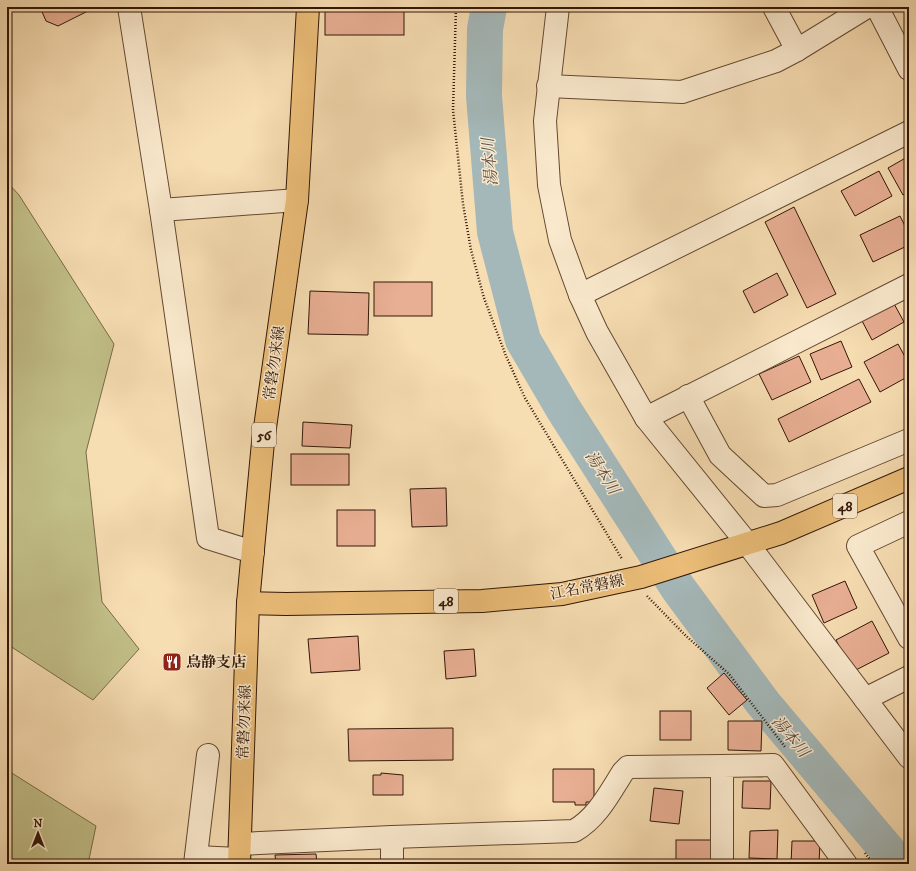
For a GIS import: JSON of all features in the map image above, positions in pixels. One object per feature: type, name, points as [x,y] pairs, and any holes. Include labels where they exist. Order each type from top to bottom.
[{"type":"main road","name":"常磐勿来線","points":[[239,856],[248,602],[263,442],[297,200],[308,7]]},
{"type":"main road","name":"江名常磐線","points":[[248,602],[286,604],[482,601],[562,594],[637,577],[781,533],[909,478]]},
{"type":"street","points":[[129,7],[161,210],[208,538],[253,552]]},
{"type":"street","points":[[558,7],[545,121],[549,185],[560,240],[580,295],[597,332],[646,418],[747,543],[909,757]]},
{"type":"street","points":[[774,7],[797,50]]},
{"type":"street","points":[[548,86],[682,92],[776,61],[797,50],[867,7]]},
{"type":"street","points":[[877,7],[909,69]]},
{"type":"street","points":[[580,295],[909,132]]},
{"type":"street","points":[[161,210],[297,200]]},
{"type":"street","points":[[646,418],[909,285]]},
{"type":"street","points":[[688,396],[720,455],[764,496],[777,495],[909,440]]},
{"type":"street","points":[[909,522],[858,546],[909,638]]},
{"type":"street","points":[[865,699],[909,677]]},
{"type":"street","points":[[208,755],[196,861],[392,837],[574,831],[582,826],[599,809],[622,772],[628,767],[773,765],[846,864]]},
{"type":"street","points":[[722,766],[722,864]]},
{"type":"street","points":[[392,837],[392,864]]},
{"type":"path","points":[[456,7],[453,110],[464,211],[471,250],[484,298],[506,356],[525,398],[658,609],[729,674],[787,750]]},
{"type":"path","points":[[864,851],[873,864]]},
{"type":"shaded area","points":[[7,182],[19,195],[114,344],[86,452],[102,602],[139,649],[93,700],[7,644]]},
{"type":"shaded area","points":[[7,770],[96,826],[88,864],[7,864]]},
{"type":"building","points":[[40,7],[96,7],[58,26],[46,21]]},
{"type":"building","points":[[325,7],[404,7],[404,35],[325,35]]},
{"type":"building","points":[[909,156],[909,191],[903,195],[888,168]]},
{"type":"building","points":[[879,171],[892,196],[855,216],[841,191]]},
{"type":"building","points":[[794,207],[836,294],[807,308],[765,222]]},
{"type":"building","points":[[900,216],[909,234],[909,245],[873,262],[860,235]]},
{"type":"building","points":[[777,273],[788,295],[754,313],[743,291]]},
{"type":"building","points":[[374,282],[432,282],[432,316],[374,316]]},
{"type":"building","points":[[310,291],[369,293],[368,335],[308,334]]},
{"type":"building","points":[[892,300],[904,322],[872,340],[860,317]]},
{"type":"building","points":[[841,341],[852,367],[821,380],[810,354]]},
{"type":"building","points":[[898,344],[909,364],[909,376],[880,392],[864,362]]},
{"type":"building","points":[[799,356],[811,382],[772,400],[759,374]]},
{"type":"building","points":[[859,379],[871,402],[789,442],[778,419]]},
{"type":"building","points":[[303,422],[352,425],[350,448],[302,446]]},
{"type":"building","points":[[291,454],[349,454],[349,485],[291,485]]},
{"type":"building","points":[[446,488],[447,526],[412,527],[410,489]]},
{"type":"building","points":[[337,510],[375,510],[375,546],[337,546]]},
{"type":"building","points":[[845,581],[857,608],[824,623],[812,595]]},
{"type":"building","points":[[872,621],[889,653],[852,672],[836,640]]},
{"type":"building","points":[[358,636],[360,670],[311,673],[308,639]]},
{"type":"building","points":[[474,649],[476,676],[446,679],[444,651]]},
{"type":"building","points":[[724,673],[747,700],[729,715],[707,688]]},
{"type":"building","points":[[660,711],[691,711],[691,740],[660,740]]},
{"type":"building","points":[[728,721],[762,721],[761,751],[728,750]]},
{"type":"building","points":[[453,728],[453,760],[349,761],[348,729]]},
{"type":"building","points":[[553,769],[594,769],[594,802],[586,802],[586,805],[575,805],[575,802],[553,802]]},
{"type":"building","points":[[381,773],[403,775],[403,795],[373,795],[373,775],[381,775]]},
{"type":"building","points":[[743,781],[771,781],[770,809],[742,808]]},
{"type":"building","points":[[654,788],[683,791],[679,824],[650,821]]},
{"type":"building","points":[[778,830],[777,859],[749,858],[750,831]]},
{"type":"building","points":[[676,840],[712,840],[712,864],[676,864]]},
{"type":"building","points":[[792,841],[820,841],[819,864],[791,864]]},
{"type":"building","points":[[316,854],[317,864],[276,864],[275,855]]},
{"type":"waterway","name":"湯本川","points":[[489,7],[485,29],[484,96],[495,232],[523,340],[564,410],[678,588],[763,703],[899,864]]},
{"type":"place","name":"鳥静支店","points":[[172,662]]}]
